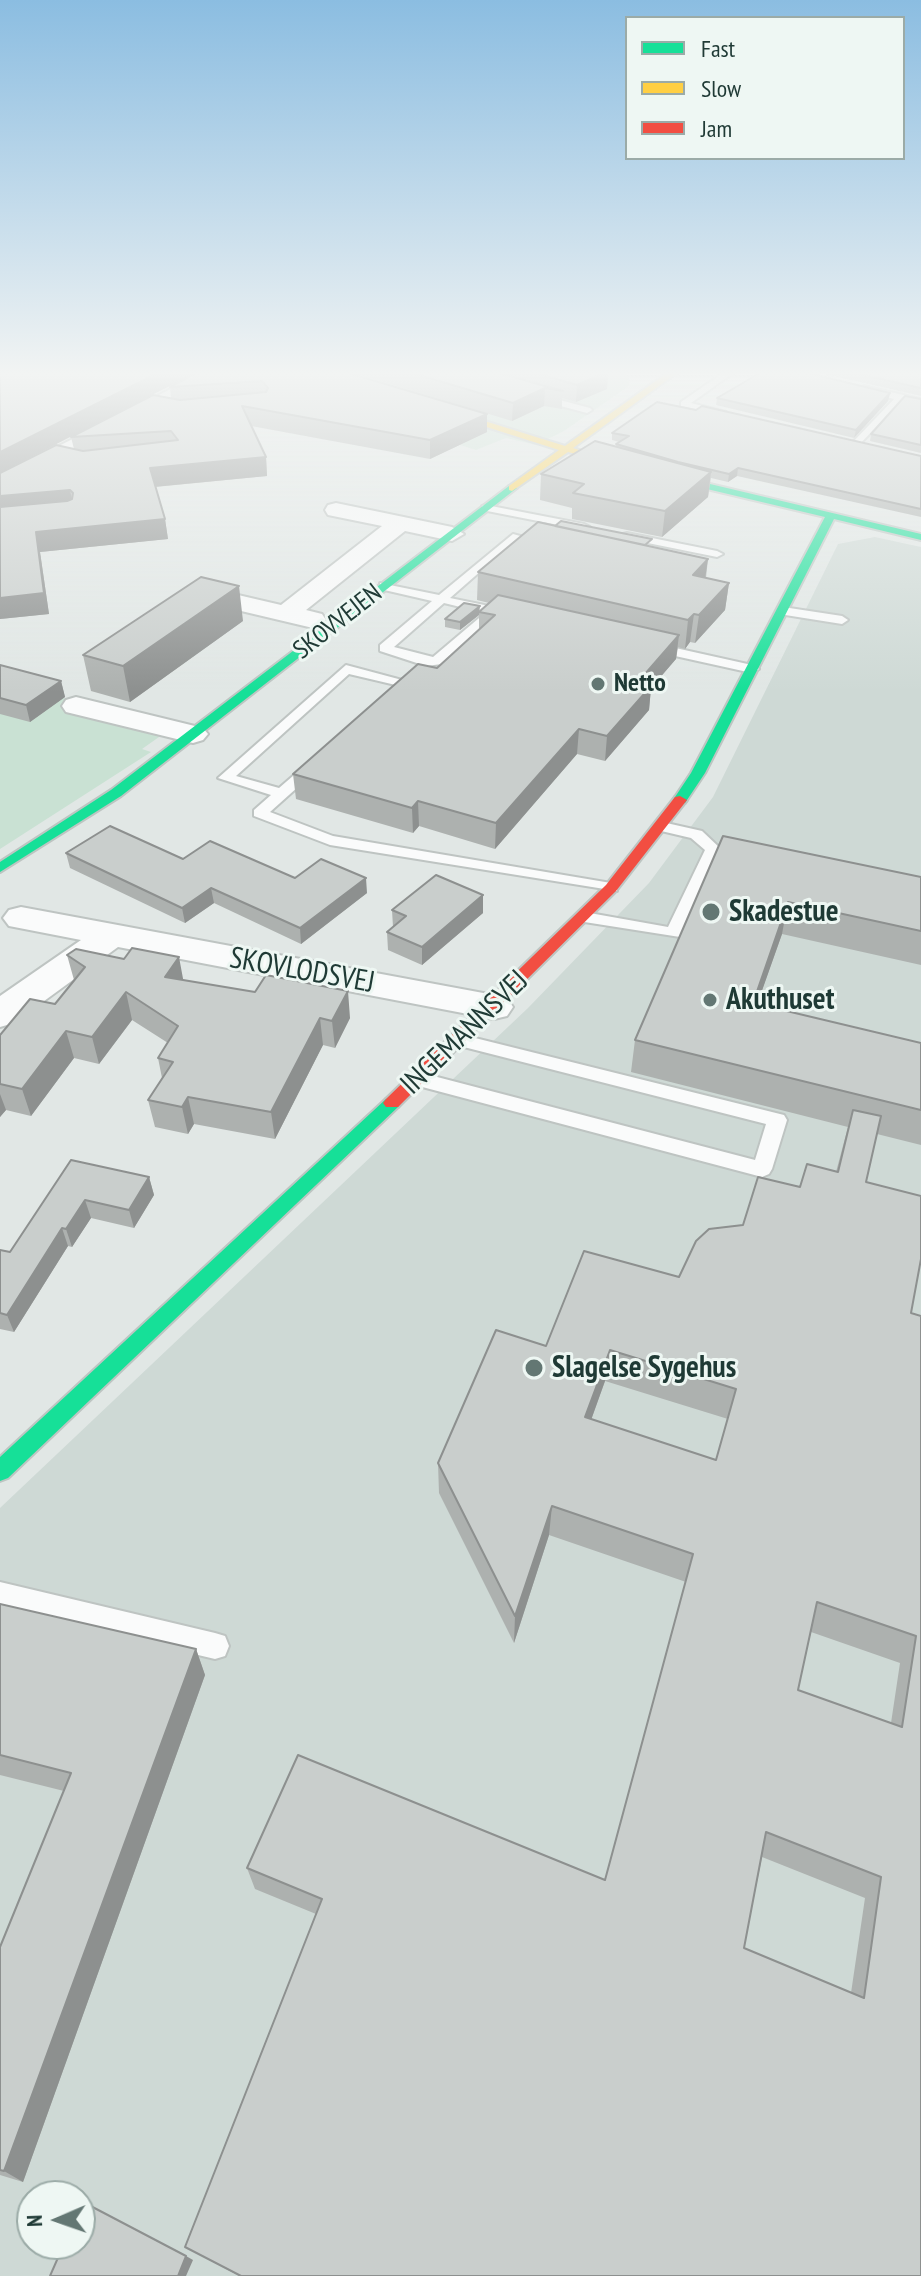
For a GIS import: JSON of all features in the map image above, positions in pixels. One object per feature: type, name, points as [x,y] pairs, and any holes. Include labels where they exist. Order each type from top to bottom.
[{"type":"street","name":"SKOVVEJEN","points":[[0,868],[116,793],[523,479]]},
{"type":"street","points":[[679,479],[921,537]]},
{"type":"street","points":[[336,510],[452,534]]},
{"type":"street","name":"INGEMANNSVEJ","points":[[0,1471],[494,1007],[611,888],[662,827],[698,773],[830,517]]},
{"type":"street","points":[[285,614],[401,523]]},
{"type":"street","points":[[208,596],[333,625]]},
{"type":"street","points":[[76,706],[193,734]]},
{"type":"street","name":"SKOVLODSVEJ","points":[[21,918],[494,1007]]},
{"type":"street","points":[[0,1014],[109,937]]},
{"type":"lane","points":[[486,508],[594,529]]},
{"type":"lane","points":[[609,532],[717,554]]},
{"type":"lane","points":[[495,611],[437,661],[426,662],[385,648],[513,537],[557,546]]},
{"type":"lane","points":[[384,586],[511,615]]},
{"type":"lane","points":[[783,611],[842,620]]},
{"type":"lane","points":[[634,642],[752,669]]},
{"type":"lane","points":[[282,793],[225,778],[346,669],[410,684],[387,704]]},
{"type":"lane","points":[[328,753],[259,813],[330,840],[611,888]]},
{"type":"lane","points":[[584,917],[674,933],[720,850],[696,834],[662,827]]},
{"type":"lane","points":[[418,1079],[762,1169],[777,1120],[459,1040]]},
{"type":"lane","points":[[0,1595],[215,1646]]},
{"type":"shaded area","name":"Slagelse Sygehus","points":[[875,537],[921,547],[921,2276],[0,2276],[0,1508],[528,1008],[649,883],[713,797],[838,544]]},
{"type":"green space","points":[[0,683],[176,725],[142,749],[151,752],[0,849]]},
{"type":"building","points":[[0,479],[153,479],[165,519],[36,532],[44,593],[0,598],[0,507],[67,501],[72,499],[73,493],[70,490],[0,496]]},
{"type":"building","points":[[563,479],[702,479],[665,511],[573,493],[584,484]]},
{"type":"building","points":[[788,479],[921,479],[921,509]]},
{"type":"building","points":[[561,521],[652,539],[645,545],[555,526]]},
{"type":"building","points":[[538,522],[708,559],[693,575],[729,583],[699,615],[694,614],[688,620],[478,572]]},
{"type":"building","points":[[201,577],[239,586],[123,666],[83,655]]},
{"type":"building","points":[[498,595],[679,635],[638,682],[652,685],[607,736],[579,729],[496,823],[418,801],[412,808],[293,774],[418,664],[437,668],[495,615],[479,612]]},
{"type":"building","points":[[464,603],[480,606],[460,622],[445,619]]},
{"type":"building","points":[[0,665],[61,681],[26,705],[0,698]]},
{"type":"building","points":[[110,826],[183,859],[210,841],[295,878],[321,859],[366,878],[300,928],[211,888],[182,908],[66,853]]},
{"type":"building","name":"Akuthuset","points":[[723,836],[921,877],[921,931],[788,902],[753,1003],[921,1043],[921,1110],[635,1040]]},
{"type":"building","points":[[436,875],[483,895],[422,947],[387,932],[406,916],[392,910]]},
{"type":"building","points":[[132,948],[179,957],[165,977],[255,992],[266,975],[348,991],[332,1021],[320,1018],[271,1112],[188,1097],[182,1107],[148,1100],[173,1062],[158,1058],[178,1026],[126,992],[92,1037],[66,1031],[22,1089],[0,1084],[0,1035],[30,999],[55,1004],[85,967],[67,955],[76,949],[124,959]]},
{"type":"building","points":[[853,1110],[881,1116],[866,1182],[921,1196],[921,1259],[911,1313],[921,1316],[921,2276],[241,2276],[185,2247],[322,1899],[247,1868],[298,1755],[605,1880],[693,1554],[552,1506],[515,1616],[438,1463],[496,1330],[546,1346],[584,1251],[679,1277],[696,1241],[709,1229],[743,1225],[758,1177],[800,1187],[807,1164],[838,1172]],"holes":[[[610,1350],[736,1389],[716,1460],[585,1417]],[[817,1602],[916,1636],[902,1727],[798,1690]],[[766,1832],[881,1877],[864,1998],[744,1948]]]},
{"type":"building","points":[[71,1160],[149,1177],[129,1210],[85,1200],[66,1229],[62,1228],[7,1315],[0,1313],[0,1250],[10,1252]]},
{"type":"building","points":[[0,1604],[196,1649],[4,2171],[0,2170],[0,1947],[71,1773],[0,1755]]},
{"type":"building","points":[[96,2209],[186,2256],[178,2276],[50,2276],[57,2260],[96,2260]]},
{"type":"traffic: fast","points":[[677,479],[921,537]]},
{"type":"traffic: fast","points":[[0,868],[116,793],[512,488]]},
{"type":"traffic: fast","points":[[680,800],[698,773],[830,517]]},
{"type":"traffic: fast","points":[[0,1471],[392,1103]]},
{"type":"traffic: slow","points":[[512,488],[524,479]]},
{"type":"traffic: jam","points":[[392,1103],[611,888],[680,800]]},
{"type":"place","name":"Netto","points":[[598,684]]},
{"type":"place","name":"Skadestue","points":[[711,912]]},
{"type":"place","name":"Akuthuset","points":[[710,1000]]},
{"type":"place","name":"Slagelse Sygehus","points":[[534,1368]]}]
